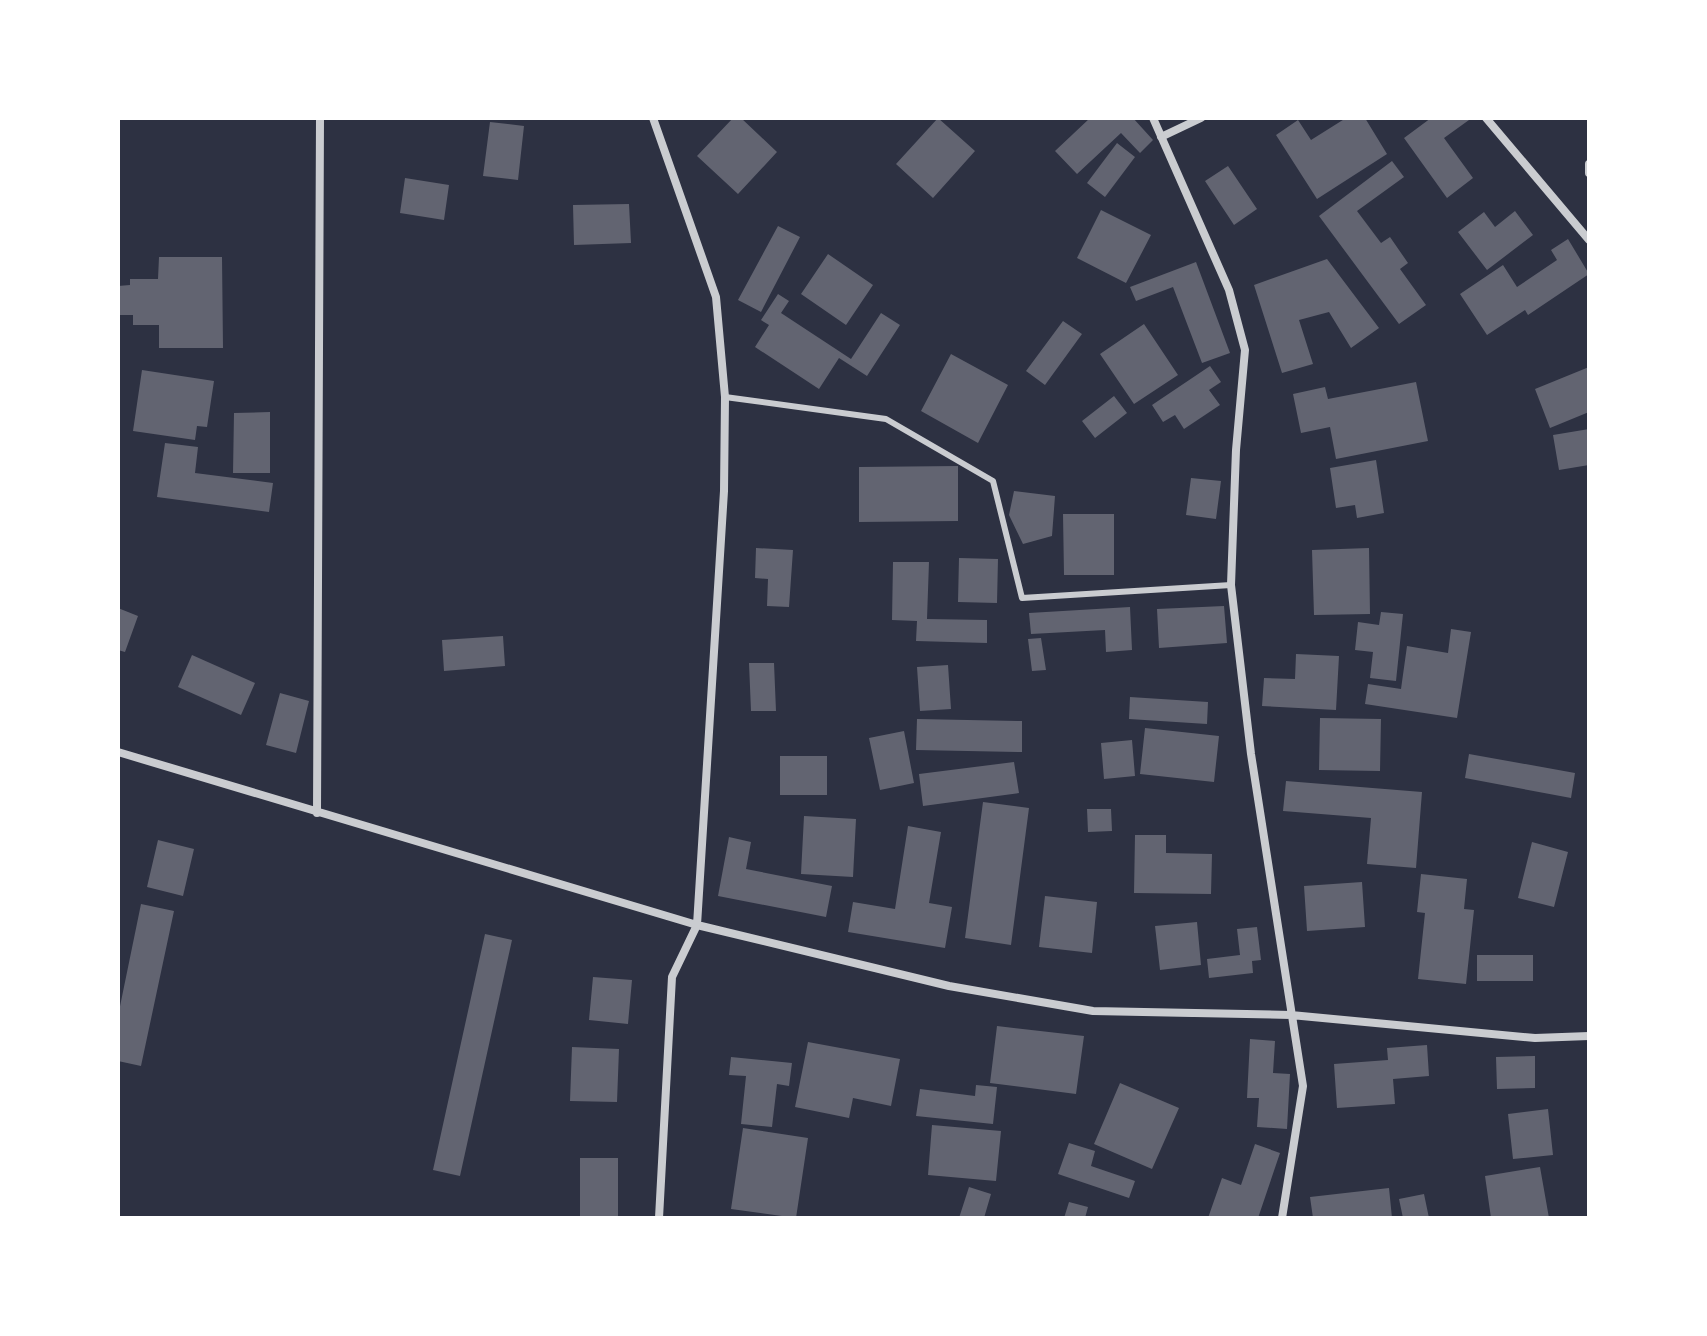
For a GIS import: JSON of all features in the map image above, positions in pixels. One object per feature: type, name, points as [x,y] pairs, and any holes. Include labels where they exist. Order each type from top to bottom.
[{"type":"street","points":[[317,813],[320,118]]},
{"type":"street","points":[[653,118],[716,297],[725,397],[724,491],[697,925],[672,977],[659,1218]]},
{"type":"street","points":[[1153,118],[1229,290],[1245,350],[1236,450],[1231,585],[1251,754],[1303,1086],[1282,1218]]},
{"type":"street","points":[[1161,137],[1201,118]]},
{"type":"street","points":[[1486,118],[1589,240]]},
{"type":"street","points":[[1589,164],[1589,173]]},
{"type":"street","points":[[118,752],[697,925],[949,986],[1093,1011],[1291,1015],[1535,1038],[1589,1036]]},
{"type":"lane","points":[[725,397],[886,419],[993,481],[1022,598],[1231,585]]},
{"type":"building","points":[[733,118],[741,118],[777,152],[738,194],[697,156]]},
{"type":"building","points":[[938,118],[975,151],[933,198],[896,164]]},
{"type":"building","points":[[1090,118],[1133,118],[1153,140],[1140,153],[1121,133],[1077,174],[1055,151]]},
{"type":"building","points":[[1346,118],[1365,118],[1387,154],[1317,199],[1276,135],[1298,120],[1311,140]]},
{"type":"building","points":[[1431,118],[1469,120],[1444,138],[1473,178],[1447,198],[1404,138]]},
{"type":"building","points":[[490,122],[524,126],[518,180],[483,176]]},
{"type":"building","points":[[1117,143],[1135,157],[1105,197],[1087,183]]},
{"type":"building","points":[[1392,161],[1404,177],[1357,211],[1381,243],[1390,237],[1408,263],[1400,269],[1426,305],[1399,324],[1319,216]]},
{"type":"building","points":[[1228,166],[1257,209],[1234,225],[1205,181]]},
{"type":"building","points":[[405,178],[449,185],[444,220],[400,213]]},
{"type":"building","points":[[629,204],[631,243],[574,245],[573,205]]},
{"type":"building","points":[[1101,210],[1151,235],[1126,283],[1077,258]]},
{"type":"building","points":[[1515,211],[1533,235],[1487,270],[1458,232],[1484,212],[1495,227]]},
{"type":"building","points":[[778,226],[800,237],[761,312],[738,300]]},
{"type":"building","points":[[1568,239],[1589,274],[1528,315],[1525,310],[1487,335],[1460,294],[1503,265],[1517,287],[1557,260],[1551,250]]},
{"type":"building","points":[[828,254],[873,285],[846,325],[801,294]]},
{"type":"building","points":[[159,257],[222,257],[223,348],[159,348],[159,325],[133,325],[133,315],[118,315],[118,286],[130,285],[130,279],[158,279]]},
{"type":"building","points":[[1327,259],[1379,328],[1351,348],[1329,312],[1299,320],[1313,364],[1282,373],[1254,285]]},
{"type":"building","points":[[1196,262],[1230,353],[1202,363],[1173,287],[1136,301],[1130,287]]},
{"type":"building","points":[[778,294],[789,301],[781,313],[851,359],[881,313],[900,325],[867,376],[839,358],[819,389],[755,347],[769,325],[761,320]]},
{"type":"building","points":[[1063,321],[1082,334],[1045,385],[1026,371]]},
{"type":"building","points":[[1144,324],[1178,375],[1134,404],[1100,354]]},
{"type":"building","points":[[951,354],[1008,385],[978,443],[921,411]]},
{"type":"building","points":[[1210,366],[1221,382],[1209,390],[1220,405],[1184,429],[1175,415],[1163,422],[1152,405]]},
{"type":"building","points":[[1589,367],[1589,412],[1550,428],[1535,389]]},
{"type":"building","points":[[142,370],[214,381],[207,427],[197,426],[195,440],[133,431]]},
{"type":"building","points":[[1416,382],[1428,441],[1336,459],[1330,427],[1301,433],[1293,394],[1325,387],[1328,399]]},
{"type":"building","points":[[1114,396],[1127,413],[1095,438],[1082,421]]},
{"type":"building","points":[[270,412],[270,473],[233,473],[234,413]]},
{"type":"building","points":[[1589,429],[1589,465],[1559,470],[1553,435]]},
{"type":"building","points":[[165,443],[198,447],[195,473],[273,483],[269,512],[157,497]]},
{"type":"building","points":[[1376,460],[1384,513],[1357,518],[1355,505],[1336,508],[1330,468]]},
{"type":"building","points":[[958,466],[958,521],[859,522],[859,467]]},
{"type":"building","points":[[1191,478],[1221,481],[1216,519],[1186,515]]},
{"type":"building","points":[[1014,491],[1055,496],[1052,536],[1023,544],[1009,515]]},
{"type":"building","points":[[1063,514],[1114,514],[1114,575],[1064,575]]},
{"type":"building","points":[[756,548],[793,550],[789,607],[767,606],[768,579],[755,578]]},
{"type":"building","points":[[1369,548],[1370,614],[1314,615],[1312,550]]},
{"type":"building","points":[[959,558],[998,559],[997,603],[958,602]]},
{"type":"building","points":[[893,562],[929,562],[927,619],[987,620],[987,643],[916,641],[917,621],[892,620]]},
{"type":"building","points":[[1224,606],[1227,643],[1159,648],[1157,609]]},
{"type":"building","points":[[1130,607],[1132,650],[1106,652],[1105,630],[1031,634],[1029,613]]},
{"type":"building","points":[[118,608],[138,616],[125,652],[118,650]]},
{"type":"building","points":[[1381,612],[1403,614],[1396,681],[1370,678],[1373,652],[1355,650],[1358,622],[1379,625]]},
{"type":"building","points":[[1451,629],[1471,632],[1457,718],[1365,704],[1368,684],[1401,689],[1407,646],[1448,653]]},
{"type":"building","points":[[503,636],[505,666],[444,671],[442,640]]},
{"type":"building","points":[[1041,638],[1046,670],[1032,671],[1028,639]]},
{"type":"building","points":[[1296,654],[1339,656],[1336,710],[1262,706],[1264,678],[1295,679]]},
{"type":"building","points":[[192,655],[255,683],[241,715],[178,687]]},
{"type":"building","points":[[749,663],[774,663],[776,711],[751,711]]},
{"type":"building","points":[[948,665],[951,709],[920,711],[917,667]]},
{"type":"building","points":[[280,693],[309,701],[296,753],[266,745]]},
{"type":"building","points":[[1130,697],[1208,702],[1207,724],[1129,719]]},
{"type":"building","points":[[1320,718],[1381,719],[1380,771],[1319,770]]},
{"type":"building","points":[[917,719],[1022,721],[1022,752],[916,750]]},
{"type":"building","points":[[1145,728],[1219,736],[1214,782],[1140,774]]},
{"type":"building","points":[[904,731],[914,783],[880,790],[869,738]]},
{"type":"building","points":[[1132,740],[1135,776],[1104,779],[1101,743]]},
{"type":"building","points":[[1469,754],[1575,773],[1571,798],[1465,778]]},
{"type":"building","points":[[780,756],[827,756],[827,795],[780,795]]},
{"type":"building","points":[[1014,762],[1019,793],[923,806],[919,774]]},
{"type":"building","points":[[1286,781],[1422,792],[1416,868],[1367,864],[1371,818],[1283,811]]},
{"type":"building","points":[[983,802],[1029,808],[1011,945],[965,938]]},
{"type":"building","points":[[1087,809],[1111,809],[1112,831],[1088,832]]},
{"type":"building","points":[[804,816],[856,819],[853,877],[801,874]]},
{"type":"building","points":[[908,826],[941,832],[929,903],[952,907],[945,948],[848,932],[853,902],[895,909]]},
{"type":"building","points":[[1135,835],[1166,835],[1166,853],[1212,854],[1211,894],[1134,893]]},
{"type":"building","points":[[729,837],[751,842],[746,869],[832,886],[826,917],[718,896]]},
{"type":"building","points":[[158,840],[194,849],[183,896],[147,887]]},
{"type":"building","points":[[1532,842],[1568,852],[1554,907],[1518,898]]},
{"type":"building","points":[[1421,874],[1467,879],[1464,909],[1474,910],[1466,984],[1418,979],[1425,913],[1417,912]]},
{"type":"building","points":[[1362,882],[1365,927],[1307,931],[1304,886]]},
{"type":"building","points":[[1045,896],[1097,902],[1092,953],[1039,947]]},
{"type":"building","points":[[141,904],[174,911],[141,1066],[118,1061],[118,1016]]},
{"type":"building","points":[[1197,922],[1201,965],[1160,970],[1155,926]]},
{"type":"building","points":[[1257,927],[1261,960],[1252,961],[1253,973],[1209,978],[1207,959],[1240,955],[1237,929]]},
{"type":"building","points":[[485,934],[512,940],[460,1176],[433,1170]]},
{"type":"building","points":[[1477,955],[1533,955],[1533,981],[1477,981]]},
{"type":"building","points":[[593,977],[632,980],[628,1024],[589,1020]]},
{"type":"building","points":[[997,1026],[1084,1036],[1076,1094],[990,1083]]},
{"type":"building","points":[[1250,1039],[1275,1041],[1273,1073],[1290,1074],[1287,1129],[1257,1127],[1259,1098],[1247,1098]]},
{"type":"building","points":[[808,1042],[900,1059],[891,1106],[853,1098],[849,1118],[795,1107]]},
{"type":"building","points":[[1427,1045],[1429,1076],[1393,1079],[1395,1104],[1337,1108],[1334,1064],[1388,1060],[1387,1048]]},
{"type":"building","points":[[572,1047],[619,1049],[617,1102],[570,1101]]},
{"type":"building","points":[[1535,1056],[1535,1088],[1497,1089],[1496,1057]]},
{"type":"building","points":[[731,1057],[792,1063],[789,1086],[777,1084],[772,1127],[741,1124],[746,1076],[729,1075]]},
{"type":"building","points":[[1120,1083],[1179,1108],[1152,1169],[1094,1144]]},
{"type":"building","points":[[976,1085],[997,1087],[993,1124],[916,1116],[920,1089],[975,1096]]},
{"type":"building","points":[[1548,1109],[1553,1155],[1513,1159],[1508,1114]]},
{"type":"building","points":[[932,1125],[1001,1131],[996,1181],[928,1175]]},
{"type":"building","points":[[743,1128],[808,1138],[796,1218],[731,1209]]},
{"type":"building","points":[[1069,1143],[1095,1151],[1091,1166],[1135,1181],[1129,1198],[1058,1174]]},
{"type":"building","points":[[1255,1144],[1280,1153],[1258,1218],[1208,1218],[1222,1178],[1241,1185]]},
{"type":"building","points":[[580,1158],[618,1158],[618,1218],[580,1218]]},
{"type":"building","points":[[1540,1167],[1549,1218],[1491,1218],[1485,1176]]},
{"type":"building","points":[[969,1187],[991,1194],[984,1218],[959,1218]]},
{"type":"building","points":[[1389,1188],[1392,1218],[1313,1218],[1310,1197]]},
{"type":"building","points":[[1424,1194],[1429,1218],[1403,1218],[1399,1199]]},
{"type":"building","points":[[1069,1202],[1088,1207],[1085,1218],[1064,1218]]}]
